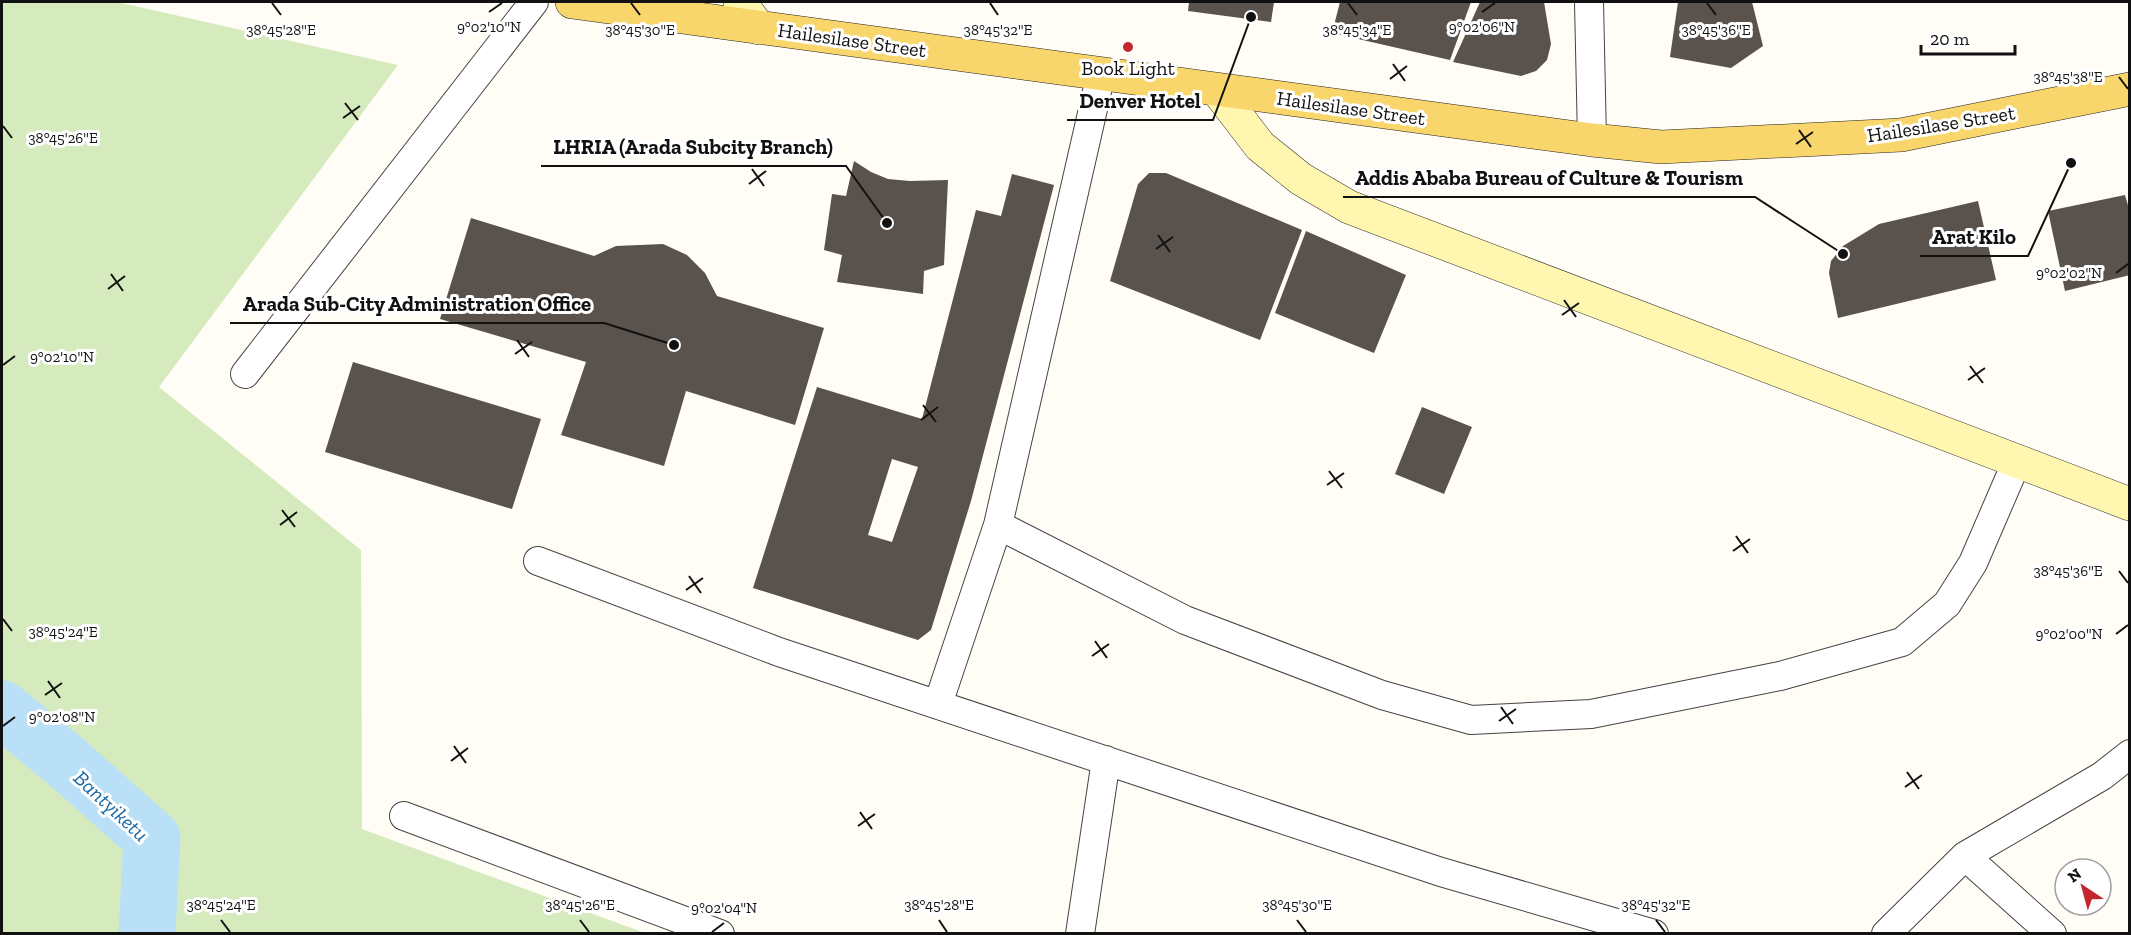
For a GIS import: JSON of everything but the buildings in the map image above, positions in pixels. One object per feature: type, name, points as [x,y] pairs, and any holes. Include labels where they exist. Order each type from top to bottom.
[{"type":"main road","name":"Hailesilase Street","points":[[591,3],[1217,90],[1592,140],[1661,147],[1901,135],[2130,89]]},
{"type":"street","points":[[245,374],[534,2]]},
{"type":"street","points":[[740,2],[759,28]]},
{"type":"street","points":[[1589,2],[1592,140]]},
{"type":"street","points":[[938,704],[998,525],[1101,74]]},
{"type":"street","points":[[1217,90],[1260,146],[1301,179],[1349,207],[2130,504]]},
{"type":"street","points":[[998,525],[1185,620],[1382,695],[1471,720],[1591,714],[1780,676],[1902,642],[1947,604],[1973,563],[2017,461]]},
{"type":"street","points":[[538,561],[779,652],[1441,872],[1654,933]]},
{"type":"street","points":[[1886,933],[1965,856],[2102,776],[2130,754]]},
{"type":"street","points":[[1080,933],[1106,760]]},
{"type":"street","points":[[404,816],[720,933]]},
{"type":"street","points":[[1965,856],[2052,933]]},
{"type":"green space","points":[[2,2],[117,2],[398,65],[159,387],[361,550],[362,829],[645,933],[2,933]]},
{"type":"waterway","name":"Bantyiketu","points":[[2,709],[152,838],[147,934]]},
{"type":"place","name":"Denver Hotel","points":[[1251,17]]},
{"type":"place","name":"Book Light","points":[[1128,47]]},
{"type":"place","name":"Arat Kilo","points":[[2071,163]]},
{"type":"place","name":"LHRIA (Arada Subcity Branch)","points":[[887,223]]},
{"type":"place","name":"Addis Ababa Bureau of Culture & Tourism","points":[[1843,254]]},
{"type":"place","name":"Arada Sub-City Administration Office","points":[[674,345]]}]
